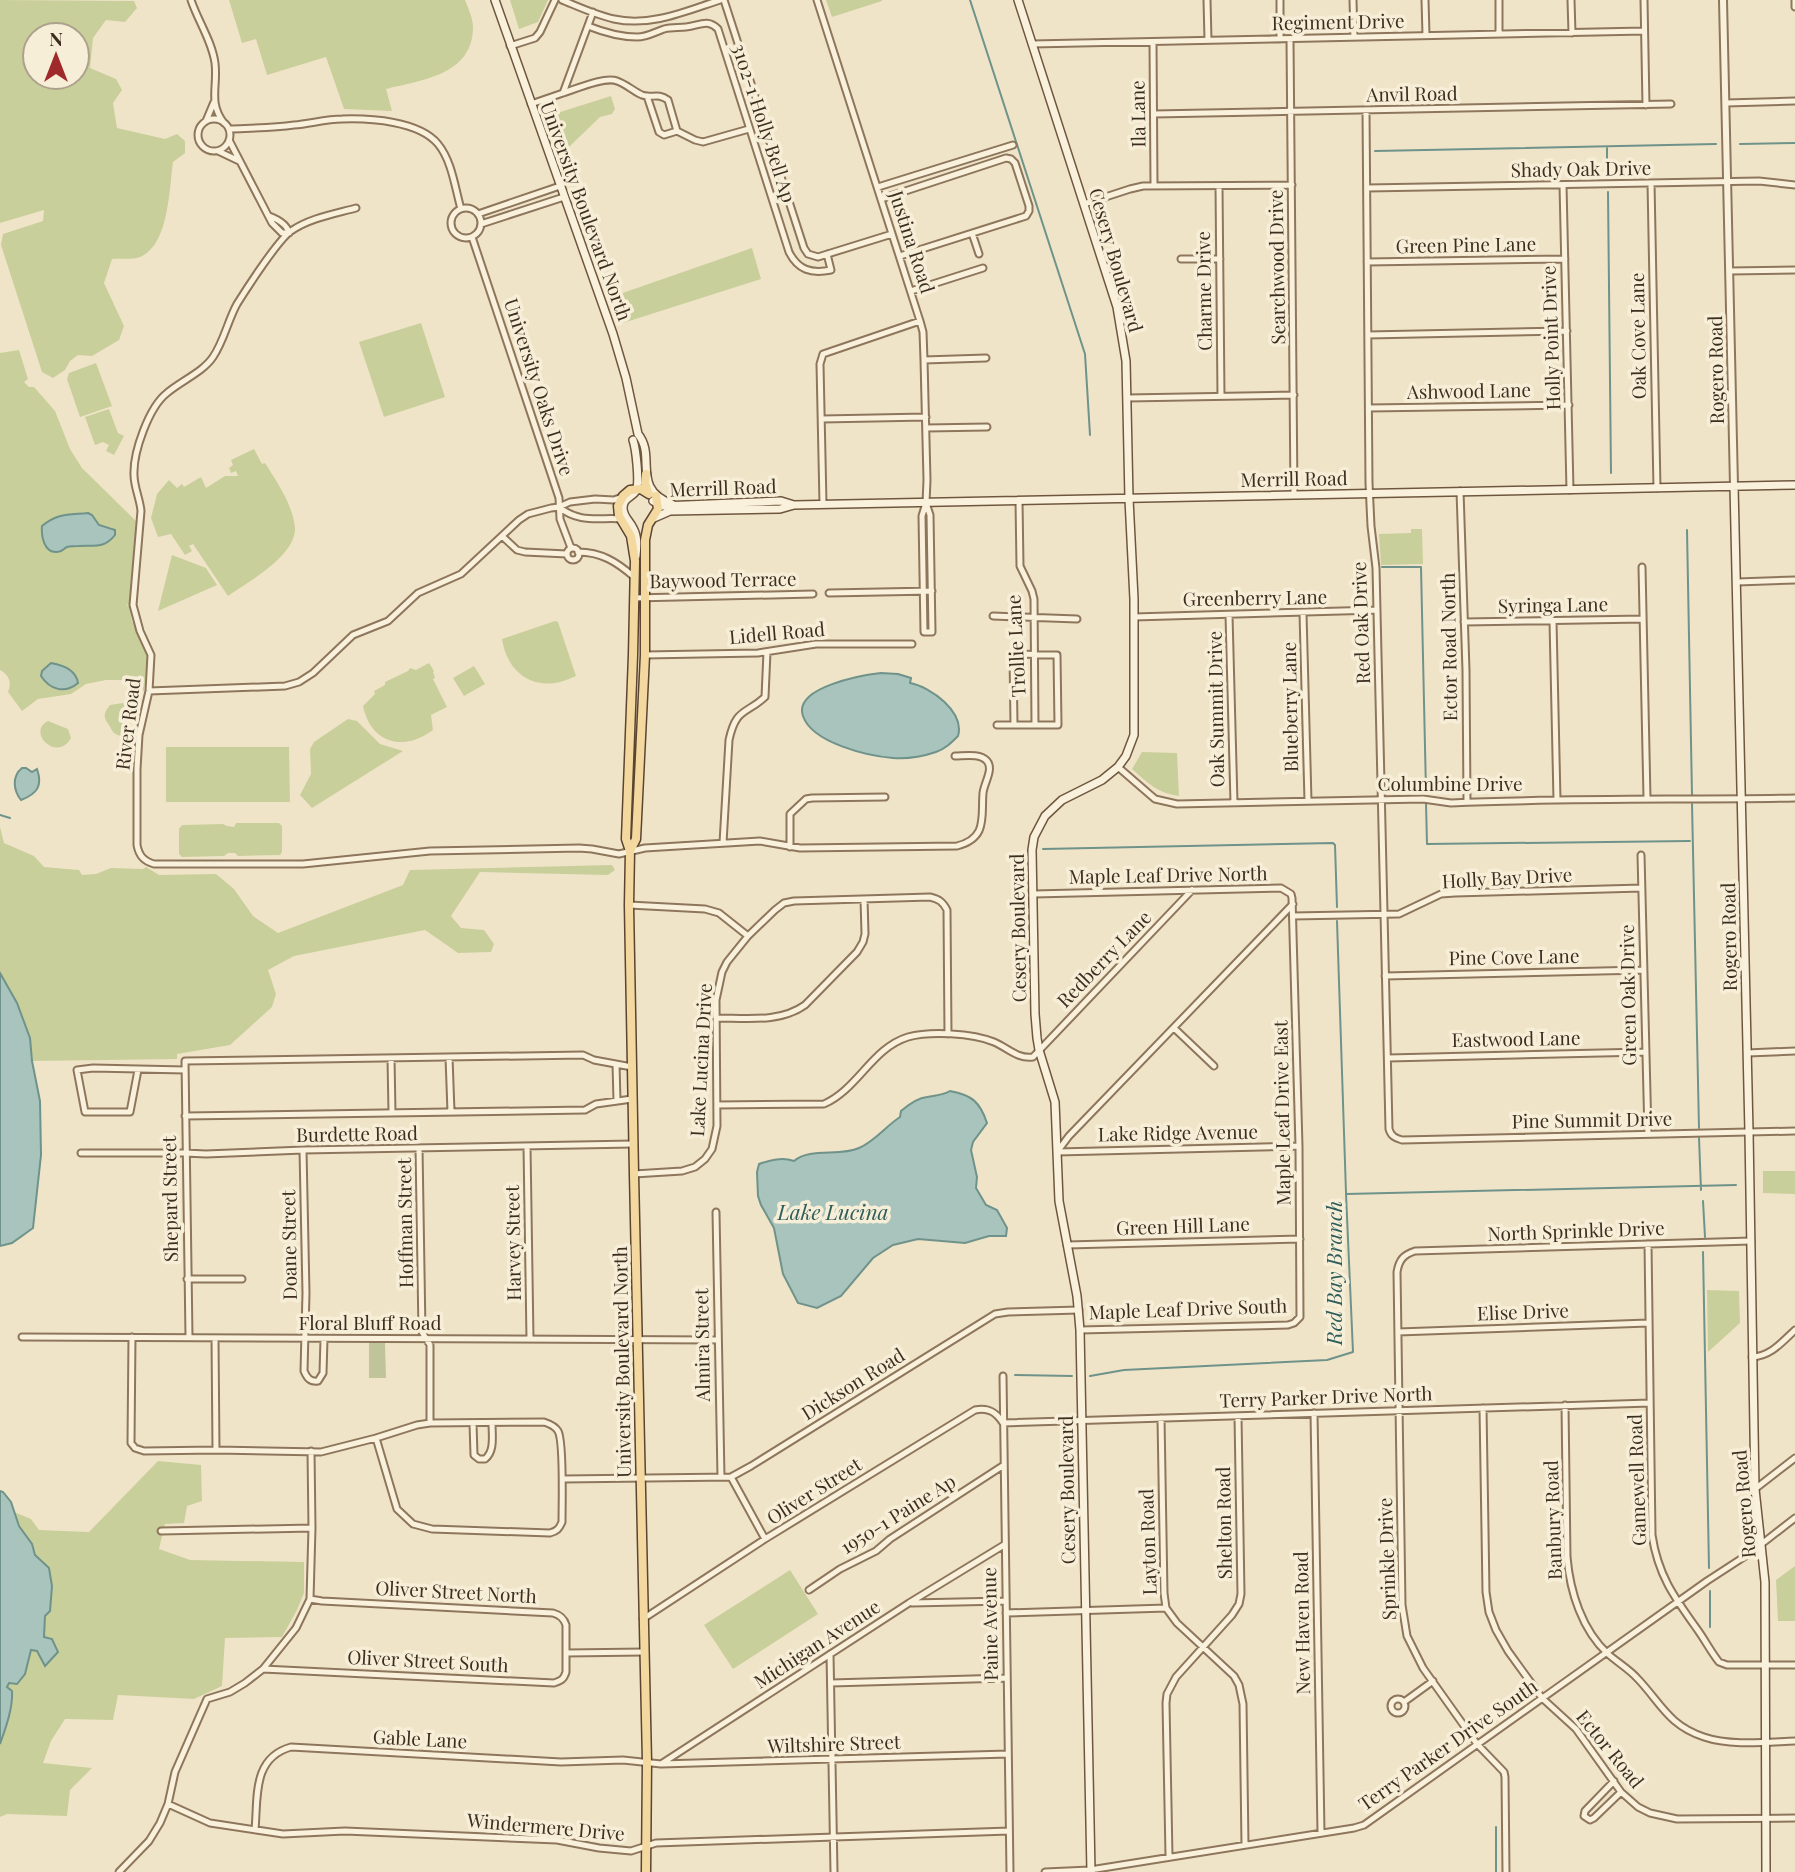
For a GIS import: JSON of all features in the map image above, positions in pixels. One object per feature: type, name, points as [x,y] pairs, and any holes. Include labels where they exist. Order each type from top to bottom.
[{"type":"main road","name":"University Boulevard North","points":[[495,0],[617,346],[632,404],[635,437],[643,441],[646,474]]},
{"type":"main road","name":"Cesery Boulevard","points":[[1018,0],[1120,321],[1126,361],[1134,617],[1134,735],[1126,756],[1118,767],[1102,780],[1062,800],[1045,816],[1034,837],[1032,850],[1035,1014],[1039,1050],[1055,1102],[1059,1201],[1079,1310],[1090,1871]]},
{"type":"main road","points":[[629,492],[635,437]]},
{"type":"main road","points":[[629,492],[634,493],[623,505],[626,520],[636,525],[649,522],[654,499],[645,483],[646,474]]},
{"type":"main road","name":"Merrill Road","points":[[649,522],[668,512],[780,509],[794,505],[823,504],[1795,485]]},
{"type":"main road","name":"Rogero Road","points":[[1734,486],[1748,1053],[1755,1489],[1765,1582],[1766,1872]]},
{"type":"main road","points":[[629,492],[643,490],[654,499]]},
{"type":"main road","name":"University Boulevard North","points":[[629,492],[618,506],[631,536],[635,561],[626,839],[630,851],[632,1099],[647,1762],[646,1872]]},
{"type":"main road","name":"Merrill Road","points":[[654,499],[672,504],[781,501],[794,505]]},
{"type":"main road","name":"University Boulevard North","points":[[630,851],[636,839],[645,655],[645,540],[649,522]]},
{"type":"main road","points":[[630,746],[641,747]]},
{"type":"street","points":[[191,0],[213,55],[214,102],[217,114],[229,130],[229,140],[276,229],[289,233]]},
{"type":"street","points":[[510,46],[535,38],[555,0]]},
{"type":"street","points":[[562,0],[614,19],[648,20],[675,15],[722,0],[808,254],[813,257],[827,254],[892,234]]},
{"type":"street","name":"Justina Road","points":[[817,0],[923,332],[926,503]]},
{"type":"street","points":[[1207,0],[1208,40]]},
{"type":"street","points":[[1280,0],[1280,39]]},
{"type":"street","points":[[1353,0],[1354,37]]},
{"type":"street","points":[[1425,0],[1426,35]]},
{"type":"street","points":[[1499,0],[1499,34]]},
{"type":"street","points":[[1571,0],[1572,33]]},
{"type":"street","points":[[1644,0],[1646,105]]},
{"type":"street","name":"Rogero Road","points":[[1723,0],[1734,486]]},
{"type":"street","points":[[1795,0],[1795,7]]},
{"type":"street","points":[[563,93],[593,12]]},
{"type":"street","name":"3102-1 Holly Bell Ap","points":[[588,26],[604,32],[639,37],[676,26],[709,23],[714,25],[718,29],[789,252],[799,266],[807,270],[824,271],[831,270],[827,254]]},
{"type":"street","name":"Regiment Drive","points":[[1032,44],[1644,31]]},
{"type":"street","name":"Searchwood Drive","points":[[1290,39],[1294,495]]},
{"type":"street","name":"Ila Lane","points":[[1153,42],[1154,186]]},
{"type":"street","points":[[531,104],[614,79],[642,95],[660,95],[668,100],[677,131],[695,141],[703,142],[749,129]]},
{"type":"street","points":[[647,96],[659,132],[664,135],[677,131]]},
{"type":"street","points":[[1726,103],[1795,101]]},
{"type":"street","points":[[214,102],[206,121],[199,129],[198,139],[204,148],[239,161]]},
{"type":"street","name":"Anvil Road","points":[[1154,114],[1671,104]]},
{"type":"street","name":"Red Oak Drive","points":[[1366,110],[1370,493],[1376,568],[1391,1135]]},
{"type":"street","points":[[206,121],[215,119],[224,122]]},
{"type":"street","points":[[229,130],[340,119],[400,123],[415,127],[427,134],[446,157],[461,209]]},
{"type":"street","points":[[218,151],[224,148],[229,140]]},
{"type":"street","points":[[878,187],[1013,145]]},
{"type":"street","points":[[881,199],[1006,158],[1015,163],[1029,206],[1026,216],[900,256]]},
{"type":"street","name":"Shady Oak Drive","points":[[1367,188],[1759,181],[1795,185]]},
{"type":"street","name":"Oak Cove Lane","points":[[1651,183],[1657,488]]},
{"type":"street","points":[[1084,204],[1130,189],[1154,186],[1292,185]]},
{"type":"street","points":[[478,214],[560,186]]},
{"type":"street","name":"Charme Drive","points":[[1219,186],[1221,396]]},
{"type":"street","name":"Holly Point Drive","points":[[1563,186],[1570,489]]},
{"type":"street","points":[[481,224],[564,197]]},
{"type":"street","points":[[511,203],[515,213]]},
{"type":"street","name":"River Road","points":[[356,208],[308,222],[289,233],[237,304],[213,358],[165,394],[149,415],[134,476],[141,511],[133,605],[140,631],[151,652],[149,691],[140,731],[136,807],[138,851],[143,859],[151,863],[303,864],[430,851],[579,848],[619,854],[645,848],[760,841],[789,847],[967,844],[975,838],[983,821],[983,790],[989,769],[988,762],[975,756],[954,756]]},
{"type":"street","points":[[470,209],[478,214],[481,224],[472,237],[463,237],[455,232],[452,219],[457,212],[470,209]]},
{"type":"street","points":[[972,233],[979,254]]},
{"type":"street","name":"University Oaks Drive","points":[[472,237],[552,475],[569,551]]},
{"type":"street","points":[[1181,259],[1220,259]]},
{"type":"street","name":"Green Pine Lane","points":[[1367,262],[1565,259]]},
{"type":"street","points":[[911,291],[983,268]]},
{"type":"street","points":[[1730,271],[1795,270]]},
{"type":"street","points":[[823,504],[820,365],[823,354],[920,321]]},
{"type":"street","points":[[1368,335],[1567,331]]},
{"type":"street","points":[[924,360],[986,358]]},
{"type":"street","points":[[1127,398],[1294,395]]},
{"type":"street","name":"Ashwood Lane","points":[[1369,408],[1569,405]]},
{"type":"street","points":[[822,419],[926,416]]},
{"type":"street","points":[[926,428],[987,427]]},
{"type":"street","name":"Ector Road North","points":[[1461,491],[1467,802]]},
{"type":"street","points":[[149,691],[285,686],[299,682],[313,673],[353,635],[388,621],[418,593],[452,579],[468,568],[528,514],[581,500],[614,500],[629,492]]},
{"type":"street","name":"Trollie Lane","points":[[1019,501],[1020,566],[1032,591],[1034,618],[1035,725]]},
{"type":"street","points":[[926,503],[930,515],[932,632],[925,632],[923,591],[922,516],[926,503]]},
{"type":"street","points":[[559,507],[569,515],[584,518],[626,520]]},
{"type":"street","points":[[502,536],[517,550],[525,552],[576,549],[578,552],[594,553],[609,558],[634,578]]},
{"type":"street","points":[[569,551],[570,559],[575,559],[578,552]]},
{"type":"street","points":[[1642,567],[1647,798]]},
{"type":"street","points":[[1737,582],[1795,580]]},
{"type":"street","points":[[829,593],[932,591]]},
{"type":"street","name":"Baywood Terrace","points":[[634,598],[813,594]]},
{"type":"street","name":"Greenberry Lane","points":[[1134,617],[1377,610]]},
{"type":"street","name":"Blueberry Lane","points":[[1303,613],[1308,801]]},
{"type":"street","name":"Oak Summit Drive","points":[[1229,615],[1234,803]]},
{"type":"street","points":[[993,616],[1077,619]]},
{"type":"street","name":"Syringa Lane","points":[[1464,622],[1643,619]]},
{"type":"street","points":[[1553,621],[1557,800]]},
{"type":"street","name":"Lidell Road","points":[[645,655],[767,652],[816,644],[912,644]]},
{"type":"street","points":[[723,843],[732,726],[742,712],[765,697],[767,652]]},
{"type":"street","points":[[997,725],[1014,725],[1035,725],[1058,725],[1057,655],[1013,654],[1014,725]]},
{"type":"street","name":"Columbine Drive","points":[[1118,767],[1155,799],[1177,804],[1382,799],[1423,799],[1451,803],[1647,798],[1795,798]]},
{"type":"street","points":[[789,847],[789,814],[806,799],[885,797]]},
{"type":"street","name":"Green Oak Drive","points":[[1641,855],[1648,1134]]},
{"type":"street","name":"Maple Leaf Drive North","points":[[1034,894],[1281,888],[1291,894],[1293,904]]},
{"type":"street","name":"Holly Bay Drive","points":[[1293,916],[1399,914],[1441,894],[1642,888]]},
{"type":"street","name":"Redberry Lane","points":[[1039,1050],[1192,890]]},
{"type":"street","name":"Lake Lucina Drive","points":[[634,1174],[682,1171],[695,1167],[712,1149],[716,1138],[717,1105],[716,1000],[722,972],[748,936],[784,903],[930,897],[938,899],[947,910],[948,1034]]},
{"type":"street","points":[[716,1018],[783,1016],[796,1012],[805,1005],[857,952],[863,942],[864,899]]},
{"type":"street","points":[[1058,1152],[1069,1136],[1293,904]]},
{"type":"street","name":"Maple Leaf Drive East","points":[[1293,904],[1301,1311],[1297,1320]]},
{"type":"street","points":[[629,905],[705,909],[725,917],[748,936]]},
{"type":"street","name":"Pine Cove Lane","points":[[1385,976],[1644,970]]},
{"type":"street","points":[[1174,1028],[1214,1066]]},
{"type":"street","points":[[717,1105],[824,1104],[843,1093],[884,1050],[911,1036],[948,1034],[983,1039],[1025,1058],[1033,1057],[1039,1050]]},
{"type":"street","points":[[1748,1053],[1795,1051]]},
{"type":"street","name":"Eastwood Lane","points":[[1388,1058],[1645,1052]]},
{"type":"street","points":[[392,1113],[391,1058],[583,1055],[594,1060],[632,1067]]},
{"type":"street","points":[[449,1057],[451,1112]]},
{"type":"street","name":"Shepard Street","points":[[189,1337],[184,1061],[391,1058]]},
{"type":"street","points":[[616,1064],[617,1101]]},
{"type":"street","points":[[138,1070],[130,1112],[85,1112],[77,1070],[93,1068],[185,1070]]},
{"type":"street","points":[[185,1116],[585,1110],[596,1104],[632,1099]]},
{"type":"street","name":"Pine Summit Drive","points":[[1391,1135],[1402,1140],[1795,1131]]},
{"type":"street","name":"Burdette Road","points":[[81,1153],[206,1154],[633,1144]]},
{"type":"street","name":"Harvey Street","points":[[527,1146],[530,1339]]},
{"type":"street","name":"Lake Ridge Avenue","points":[[1058,1152],[1298,1146]]},
{"type":"street","name":"Hoffman Street","points":[[419,1149],[422,1332],[430,1345],[430,1423]]},
{"type":"street","name":"Doane Street","points":[[303,1150],[306,1339],[304,1370],[308,1379],[318,1381],[323,1373],[324,1339]]},
{"type":"street","name":"Almira Street","points":[[716,1212],[721,1477]]},
{"type":"street","name":"Green Hill Lane","points":[[1067,1245],[1300,1239]]},
{"type":"street","name":"North Sprinkle Drive","points":[[1402,1257],[1415,1251],[1751,1241]]},
{"type":"street","name":"Gamewell Road","points":[[1648,1244],[1652,1535],[1659,1567],[1667,1585],[1719,1662],[1727,1665],[1795,1665]]},
{"type":"street","name":"Sprinkle Drive","points":[[1402,1257],[1398,1262],[1397,1272],[1404,1622],[1413,1651],[1477,1744],[1504,1772],[1506,1872]]},
{"type":"street","points":[[187,1279],[242,1279]]},
{"type":"street","name":"Dickson Road","points":[[563,1479],[731,1476],[995,1314],[1079,1310]]},
{"type":"street","name":"Maple Leaf Drive South","points":[[1080,1330],[1288,1325],[1297,1320]]},
{"type":"street","name":"Elise Drive","points":[[1398,1332],[1648,1323]]},
{"type":"street","points":[[1752,1357],[1769,1354],[1795,1330]]},
{"type":"street","name":"Floral Bluff Road","points":[[22,1337],[718,1340]]},
{"type":"street","points":[[132,1337],[131,1443],[135,1448],[144,1451],[321,1452],[430,1423],[544,1423],[556,1427],[560,1434],[562,1522],[557,1531],[550,1533],[422,1527],[413,1524],[397,1509],[376,1438]]},
{"type":"street","points":[[215,1338],[216,1450]]},
{"type":"street","name":"Paine Avenue","points":[[1003,1376],[1010,1872]]},
{"type":"street","name":"Terry Parker Drive North","points":[[1003,1423],[1650,1403]]},
{"type":"street","name":"Banbury Road","points":[[1565,1405],[1569,1575],[1581,1614],[1606,1652],[1636,1676],[1667,1715],[1691,1732],[1706,1738],[1728,1741],[1795,1741]]},
{"type":"street","name":"Ector Road","points":[[1483,1408],[1486,1592],[1489,1612],[1508,1651],[1542,1698],[1576,1729],[1621,1792],[1638,1807],[1650,1813],[1677,1818],[1795,1818]]},
{"type":"street","name":"Oliver Street","points":[[643,1619],[765,1539],[975,1410],[992,1411],[1003,1423]]},
{"type":"street","name":"New Haven Road","points":[[1314,1413],[1321,1833]]},
{"type":"street","name":"Shelton Road","points":[[1168,1856],[1167,1694],[1176,1677],[1232,1615],[1239,1604],[1241,1594],[1238,1416]]},
{"type":"street","name":"Layton Road","points":[[1161,1418],[1166,1608],[1177,1623],[1234,1676],[1242,1694],[1245,1845]]},
{"type":"street","points":[[473,1423],[474,1455],[485,1460],[492,1447],[492,1423]]},
{"type":"street","points":[[119,1872],[149,1841],[160,1823],[168,1804],[175,1772],[207,1699],[230,1692],[263,1669],[296,1628],[310,1599],[311,1451]]},
{"type":"street","points":[[1755,1489],[1795,1458]]},
{"type":"street","name":"1950-1 Paine Ap","points":[[809,1590],[840,1569],[876,1551],[890,1539],[1004,1465]]},
{"type":"street","points":[[731,1476],[765,1539]]},
{"type":"street","name":"Terry Parker Drive South","points":[[1045,1872],[1090,1871],[1364,1825],[1750,1553],[1795,1518]]},
{"type":"street","points":[[161,1531],[312,1528]]},
{"type":"street","name":"Michigan Avenue","points":[[661,1764],[909,1603],[1004,1545]]},
{"type":"street","name":"Oliver Street North","points":[[310,1599],[553,1613],[564,1620],[567,1653]]},
{"type":"street","points":[[909,1603],[1005,1601]]},
{"type":"street","points":[[1006,1613],[1166,1608]]},
{"type":"street","points":[[567,1653],[644,1652]]},
{"type":"street","name":"Oliver Street South","points":[[263,1669],[554,1683],[564,1678],[567,1653]]},
{"type":"street","points":[[830,1654],[834,1872]]},
{"type":"street","points":[[831,1683],[1007,1678]]},
{"type":"street","points":[[1404,1702],[1433,1681]]},
{"type":"street","name":"Gable Lane","points":[[255,1830],[260,1774],[272,1756],[291,1747],[561,1762],[647,1762]]},
{"type":"street","name":"Wiltshire Street","points":[[661,1764],[1008,1755]]},
{"type":"street","points":[[647,1762],[661,1764]]},
{"type":"street","points":[[1614,1781],[1585,1811],[1584,1816],[1590,1820],[1594,1818],[1621,1792]]},
{"type":"street","name":"Windermere Drive","points":[[168,1804],[210,1823],[283,1834],[345,1831],[556,1840],[631,1851],[656,1843],[1009,1831]]},
{"type":"green space","points":[[0,0],[134,1],[137,8],[125,22],[106,20],[93,38],[91,58],[91,21],[21,21],[21,91],[91,91],[91,68],[116,79],[122,90],[113,103],[117,128],[165,139],[177,134],[185,141],[185,153],[173,162],[166,216],[157,241],[150,251],[140,257],[112,259],[104,283],[124,326],[119,340],[92,356],[78,355],[70,361],[65,370],[53,378],[42,372],[1,245],[3,234],[43,221],[44,210],[0,223]]},
{"type":"green space","points":[[229,0],[465,0],[473,24],[471,43],[464,56],[443,73],[386,89],[392,111],[344,109],[326,57],[267,75],[256,39],[242,43]]},
{"type":"green space","points":[[510,0],[548,0],[538,22],[519,29]]},
{"type":"green space","points":[[826,0],[882,0],[882,1],[832,17]]},
{"type":"green space","points":[[611,96],[615,109],[612,114],[600,117],[568,148],[563,146],[553,119],[554,114]]},
{"type":"green space","points":[[752,248],[761,279],[623,323],[614,296]]},
{"type":"green space","points":[[421,323],[445,397],[384,417],[359,342]]},
{"type":"green space","points":[[19,350],[28,379],[24,382],[29,387],[34,387],[55,411],[70,449],[82,468],[136,521],[129,604],[126,605],[129,606],[132,621],[148,657],[144,692],[141,685],[132,680],[106,680],[86,684],[71,694],[38,699],[22,711],[8,692],[9,679],[0,670],[0,353]],"holes":[[[92,515],[99,525],[113,528],[81,546],[67,547]]]},
{"type":"green space","points":[[96,363],[112,406],[80,417],[67,379],[69,373]]},
{"type":"green space","points":[[109,409],[118,433],[124,436],[114,455],[106,451],[109,445],[103,442],[95,445],[85,417]]},
{"type":"green space","points":[[254,449],[262,464],[265,463],[270,470],[288,502],[295,528],[288,548],[280,558],[228,596],[193,544],[189,546],[192,551],[185,555],[171,534],[158,537],[151,518],[157,494],[169,480],[177,488],[201,477],[206,488],[225,476],[238,476],[236,471],[231,473],[231,460]]},
{"type":"green space","points":[[1411,529],[1422,529],[1423,564],[1381,565],[1379,534],[1411,533]]},
{"type":"green space","points":[[172,555],[206,568],[217,585],[158,611]]},
{"type":"green space","points":[[558,622],[576,676],[555,683],[535,682],[519,673],[513,666],[502,639]]},
{"type":"green space","points":[[429,663],[434,671],[433,679],[447,707],[431,715],[433,730],[411,741],[400,742],[381,736],[367,719],[363,706],[385,682],[410,668],[416,670]]},
{"type":"green space","points":[[474,666],[485,684],[464,696],[453,678]]},
{"type":"green space","points":[[123,703],[127,706],[128,717],[121,736],[114,732],[105,715],[110,705]]},
{"type":"green space","points":[[348,719],[357,721],[380,744],[403,751],[312,808],[300,795],[311,774],[310,749],[314,742]]},
{"type":"green space","points":[[48,721],[68,729],[71,738],[65,745],[52,747],[42,738],[42,726]]},
{"type":"green space","points":[[166,747],[289,747],[290,802],[166,802]]},
{"type":"green space","points":[[1142,752],[1177,753],[1179,796],[1159,790],[1132,769]]},
{"type":"green space","points":[[236,823],[279,823],[282,826],[280,855],[238,856],[228,853],[224,856],[182,857],[179,854],[179,829],[182,825],[223,824],[234,827]]},
{"type":"green space","points":[[0,827],[4,843],[34,856],[44,867],[79,870],[82,875],[96,874],[111,868],[146,867],[159,875],[216,874],[234,889],[253,916],[278,933],[403,885],[410,870],[612,865],[615,870],[608,875],[480,872],[451,916],[461,928],[484,930],[494,944],[491,952],[458,953],[425,930],[294,956],[268,970],[276,994],[272,1007],[230,1045],[177,1054],[177,1059],[32,1061],[30,1038],[17,1003],[0,973]]},
{"type":"green space","points":[[1763,1171],[1795,1171],[1795,1194],[1763,1193]]},
{"type":"green space","points":[[1707,1290],[1739,1291],[1740,1323],[1708,1352]]},
{"type":"green space","points":[[369,1343],[385,1343],[386,1378],[369,1378]]},
{"type":"green space","points":[[158,1461],[201,1465],[202,1501],[187,1506],[184,1523],[165,1524],[159,1549],[190,1560],[304,1562],[304,1593],[297,1610],[282,1637],[225,1638],[222,1686],[194,1699],[118,1695],[113,1720],[65,1719],[51,1741],[43,1763],[92,1768],[70,1790],[67,1816],[7,1814],[0,1817],[0,1744],[12,1700],[7,1687],[9,1682],[25,1674],[31,1650],[37,1650],[44,1637],[45,1616],[50,1611],[52,1586],[49,1568],[35,1555],[32,1544],[19,1526],[14,1512],[31,1519],[39,1530],[89,1532]]},
{"type":"green space","points":[[1795,1566],[1795,1621],[1778,1621],[1776,1580]]},
{"type":"green space","points":[[790,1570],[818,1614],[733,1669],[704,1625]]},
{"type":"water","points":[[88,513],[99,525],[115,530],[115,535],[99,545],[70,546],[59,552],[53,552],[46,547],[42,526],[58,517]]},
{"type":"water","points":[[51,663],[68,669],[75,675],[78,683],[68,689],[49,685],[41,676],[42,671]]},
{"type":"water","points":[[881,673],[911,678],[910,683],[936,695],[956,718],[958,736],[936,752],[893,758],[829,741],[808,725],[803,716],[803,706],[808,697],[832,684]]},
{"type":"water","points":[[22,768],[32,772],[37,769],[39,785],[35,792],[21,800],[15,783],[16,775]]},
{"type":"water","points":[[0,973],[17,1003],[30,1038],[40,1101],[41,1155],[33,1228],[12,1243],[0,1246]]},
{"type":"water","name":"Lake Lucina","points":[[950,1091],[974,1101],[987,1123],[973,1142],[971,1150],[977,1177],[976,1188],[986,1205],[997,1210],[1007,1228],[1006,1236],[989,1236],[965,1243],[918,1239],[893,1245],[873,1258],[841,1296],[817,1308],[798,1303],[783,1274],[774,1228],[758,1196],[759,1164],[785,1159],[794,1161],[808,1154],[843,1152],[859,1148],[900,1117],[901,1111],[913,1102]]},
{"type":"water","points":[[0,1491],[11,1502],[19,1526],[32,1544],[35,1555],[49,1568],[52,1586],[50,1611],[45,1616],[44,1637],[52,1639],[58,1652],[45,1666],[37,1651],[31,1650],[25,1674],[17,1684],[9,1683],[7,1687],[12,1691],[9,1718],[0,1744]]},
{"type":"waterway","points":[[970,0],[1085,354],[1090,435]]},
{"type":"waterway","points":[[1740,144],[1795,143]]},
{"type":"waterway","points":[[1375,151],[1716,144]]},
{"type":"waterway","points":[[1607,147],[1607,178]]},
{"type":"waterway","points":[[1608,192],[1611,473]]},
{"type":"waterway","points":[[1687,530],[1692,795]]},
{"type":"waterway","points":[[1382,567],[1421,567],[1426,792]]},
{"type":"waterway","points":[[1426,803],[1427,844],[1690,841]]},
{"type":"waterway","points":[[1692,804],[1699,1128]]},
{"type":"waterway","points":[[0,815],[10,818]]},
{"type":"waterway","points":[[1043,849],[1333,843],[1337,907]]},
{"type":"waterway","points":[[1337,921],[1346,1193]]},
{"type":"waterway","points":[[1699,1138],[1701,1190]]},
{"type":"waterway","name":"Red Bay Branch","points":[[1090,1376],[1124,1370],[1327,1360],[1353,1352],[1346,1194],[1736,1185]]},
{"type":"waterway","points":[[1703,1201],[1705,1237]]},
{"type":"waterway","points":[[1703,1252],[1709,1568]]},
{"type":"waterway","points":[[1015,1375],[1072,1376]]},
{"type":"waterway","points":[[1710,1591],[1710,1627]]},
{"type":"waterway","points":[[1496,1827],[1496,1872]]}]
